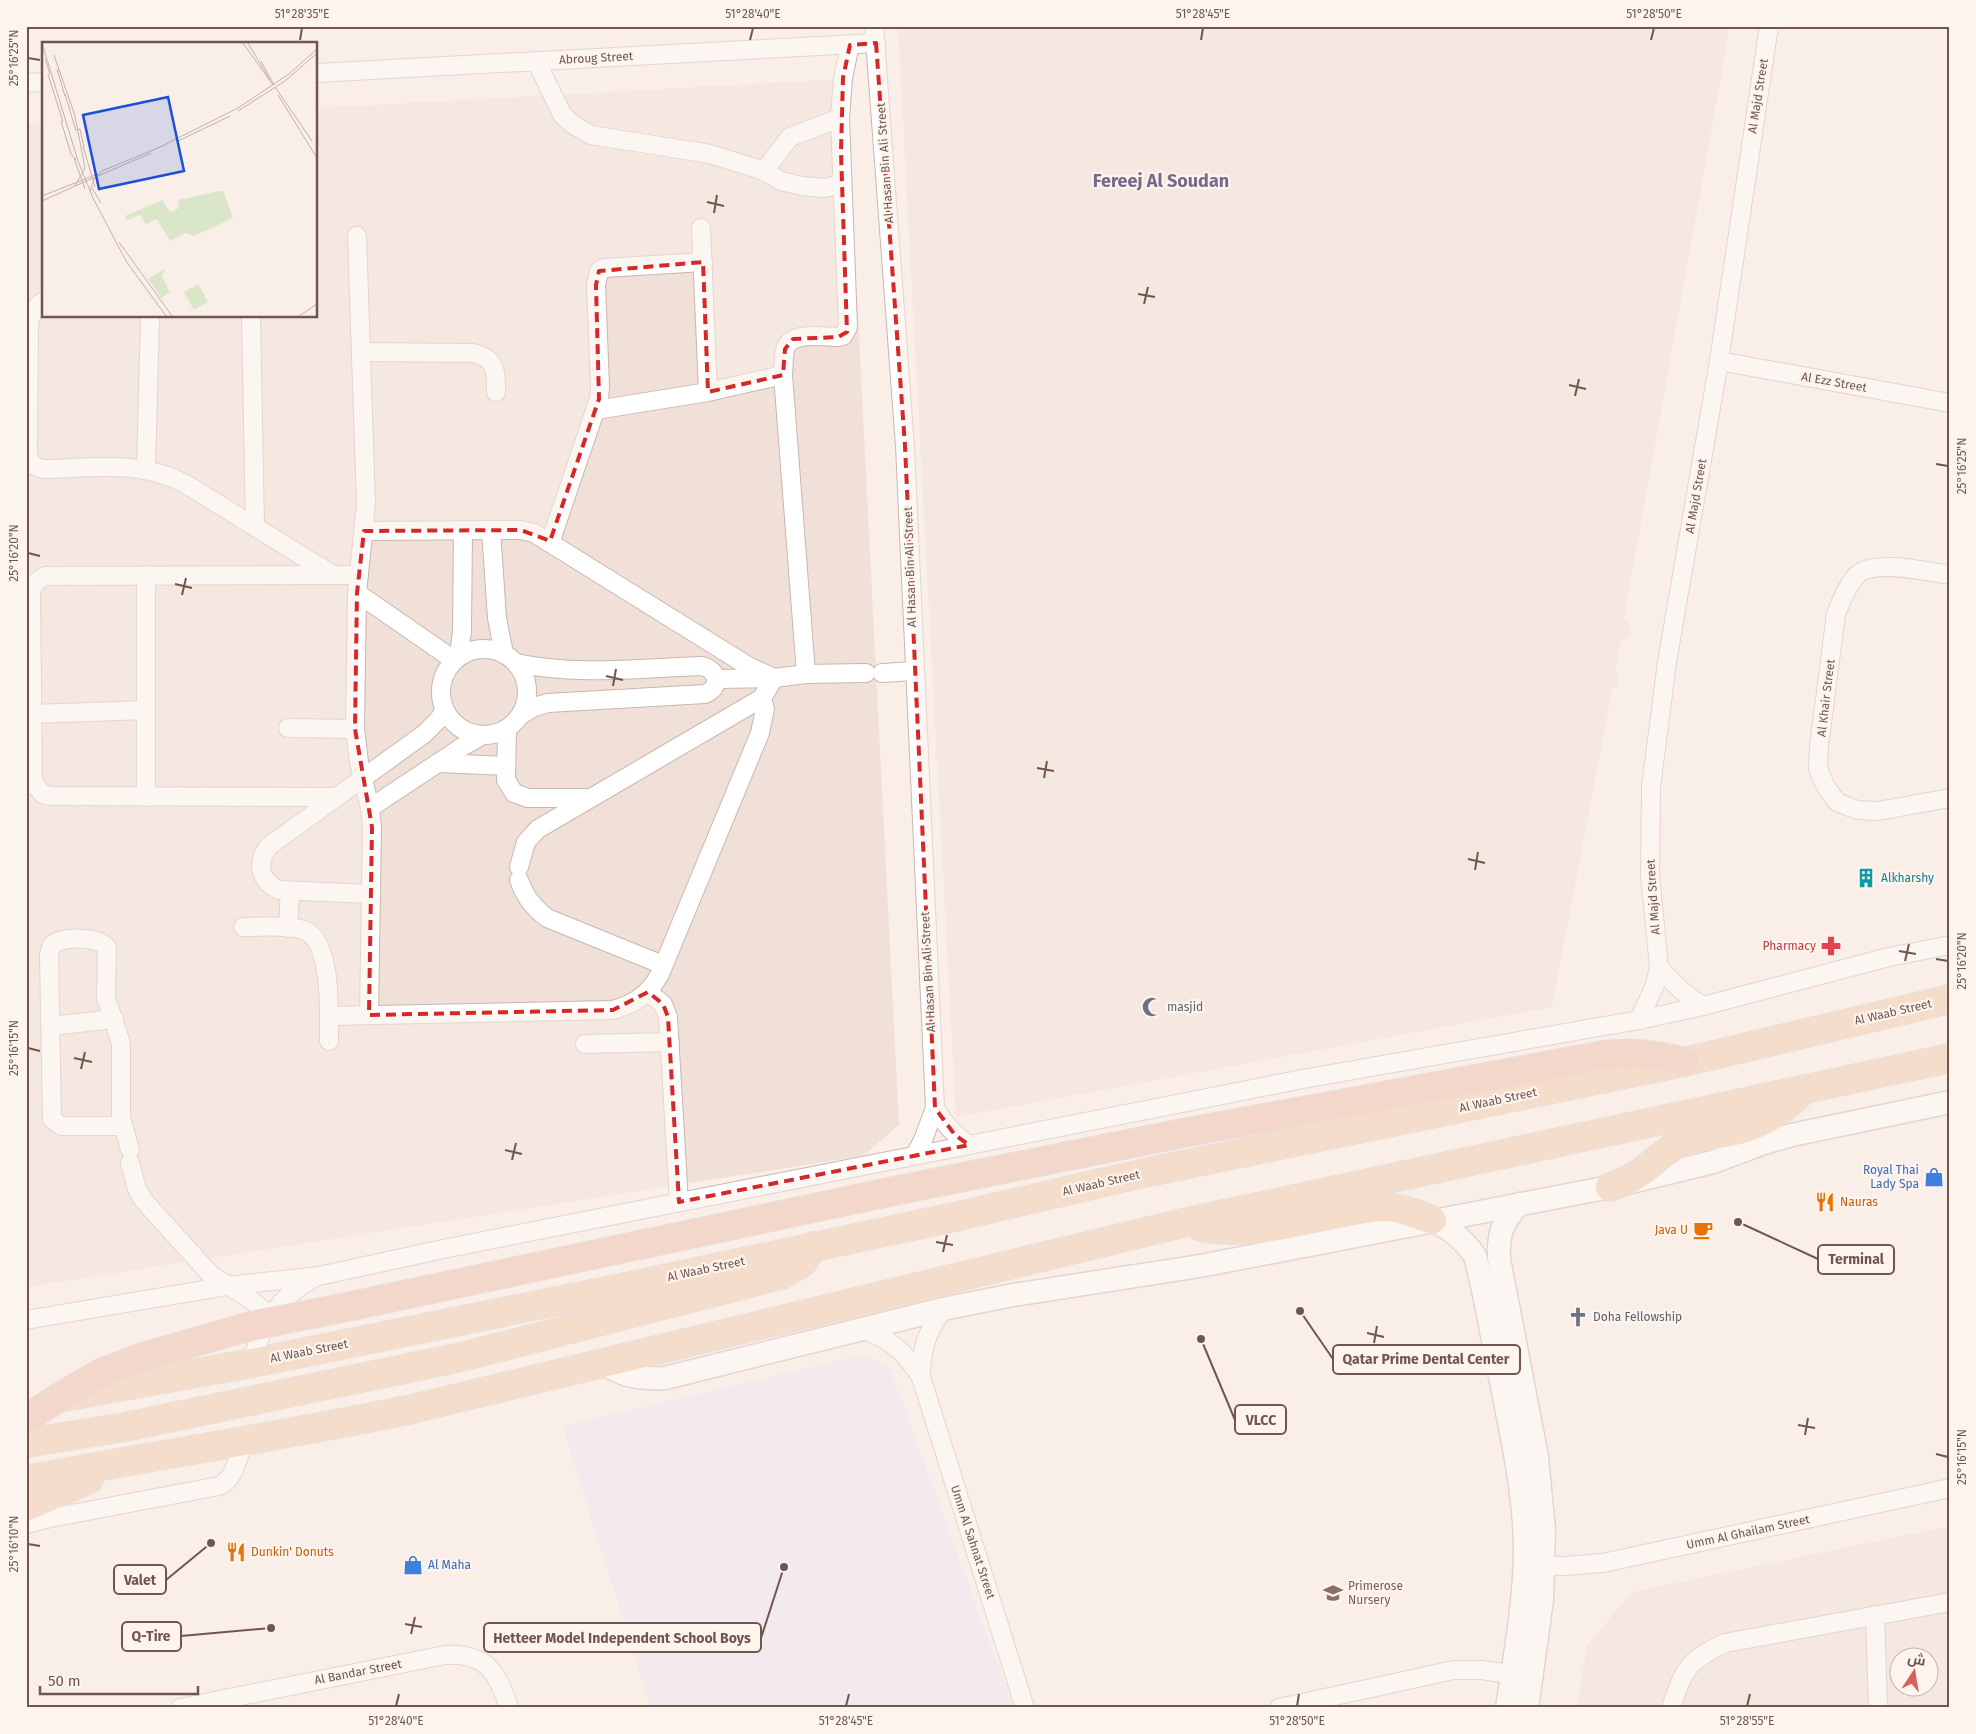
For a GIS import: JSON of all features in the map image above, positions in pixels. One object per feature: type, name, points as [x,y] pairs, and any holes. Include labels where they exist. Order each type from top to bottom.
[{"type":"highway","points":[[27,1407],[58,1398],[101,1373],[143,1357],[251,1326],[894,1190],[1178,1134],[1604,1055],[1658,1054],[1684,1062]]},
{"type":"main road","name":"Al Waab Street","points":[[27,1407],[612,1290],[950,1218],[1144,1173],[1684,1062],[1950,999]]},
{"type":"main road","points":[[26,1480],[131,1460],[328,1427],[412,1409],[1183,1223],[1802,1092],[1950,1058]]},
{"type":"main road","points":[[1610,1187],[1626,1181],[1641,1172],[1667,1150],[1682,1143],[1738,1130],[1762,1122],[1784,1109],[1802,1092]]},
{"type":"main road","points":[[1183,1223],[1231,1230],[1255,1230],[1364,1209],[1387,1207],[1410,1211],[1432,1220]]},
{"type":"main road","points":[[26,1443],[125,1427],[458,1358],[781,1275],[802,1263],[814,1246]]},
{"type":"main road","points":[[26,1507],[131,1460]]},
{"type":"street","name":"Al Majd Street","points":[[1639,1020],[1655,985],[1659,967],[1650,875],[1651,787],[1667,662],[1719,361],[1769,26]]},
{"type":"street","name":"Abroug Street","points":[[318,73],[850,45],[875,35]]},
{"type":"street","name":"Al Hasan Bin Ali Street","points":[[875,35],[903,426],[935,1108],[930,1124],[915,1155]]},
{"type":"street","points":[[806,674],[783,375],[785,349],[793,339],[800,337],[843,336],[848,327],[840,118],[843,78],[850,45]]},
{"type":"street","points":[[536,61],[563,116],[575,126],[591,135],[710,154],[764,171],[781,181],[802,186],[824,188],[842,184]]},
{"type":"street","points":[[26,83],[42,82]]},
{"type":"street","points":[[764,171],[790,137],[840,118]]},
{"type":"street","points":[[701,228],[708,392]]},
{"type":"street","points":[[357,236],[366,504],[357,593],[355,729],[357,754],[370,808],[372,827],[369,1015]]},
{"type":"street","points":[[550,543],[596,410],[600,386],[596,285],[599,271],[604,268],[702,262]]},
{"type":"street","points":[[42,302],[31,314],[29,325],[28,458],[32,464],[37,468],[44,469],[126,467],[146,469],[168,475],[333,575]]},
{"type":"street","points":[[146,469],[150,318]]},
{"type":"street","points":[[251,318],[255,527]]},
{"type":"street","points":[[361,352],[473,353],[480,355],[487,358],[496,371],[496,392]]},
{"type":"street","name":"Al Ezz Street","points":[[1719,361],[1950,403]]},
{"type":"street","points":[[596,410],[708,392],[783,375]]},
{"type":"street","points":[[457,658],[462,631],[463,530]]},
{"type":"street","points":[[491,530],[497,618],[510,658],[524,674],[527,688],[526,702],[521,715]]},
{"type":"street","points":[[364,531],[521,530],[534,534],[748,666],[774,678]]},
{"type":"street","name":"Al Khair Street","points":[[1950,575],[1897,566],[1874,568],[1856,574],[1836,614],[1818,769],[1826,788],[1837,802],[1857,810],[1878,811],[1950,798]]},
{"type":"street","points":[[146,575],[146,796]]},
{"type":"street","points":[[336,797],[50,796],[43,794],[33,783],[29,648],[31,592],[34,584],[46,576],[359,575]]},
{"type":"street","points":[[357,593],[457,658]]},
{"type":"street","points":[[370,808],[482,736],[499,733],[507,729],[521,715],[534,708],[548,703],[705,694],[716,686],[717,679],[714,672],[702,666],[576,670],[546,668],[510,658],[489,649],[473,650],[457,658],[446,670],[441,683],[440,697],[444,711],[453,723],[466,732],[482,736]]},
{"type":"street","points":[[717,679],[914,671]]},
{"type":"street","points":[[663,965],[547,918],[534,908],[524,893],[519,874],[526,842],[538,829],[762,698],[774,678]]},
{"type":"street","points":[[329,1016],[613,1010],[626,1007],[648,992],[660,974],[760,733],[765,709],[762,698]]},
{"type":"street","points":[[32,714],[146,710]]},
{"type":"street","points":[[370,894],[279,890],[270,886],[260,871],[263,853],[269,846],[424,734],[444,711]]},
{"type":"street","points":[[288,728],[355,729]]},
{"type":"street","points":[[507,729],[506,780],[514,793],[520,796],[592,798]]},
{"type":"street","points":[[439,763],[506,766]]},
{"type":"street","points":[[288,928],[290,891]]},
{"type":"street","points":[[243,927],[298,928],[308,932],[315,938],[320,946],[326,971],[329,1041]]},
{"type":"street","points":[[123,1126],[61,1126],[52,1119],[49,954],[52,945],[61,939],[94,940],[104,944],[108,953],[106,998],[121,1043],[121,1109],[137,1189],[144,1201],[200,1266],[227,1286],[250,1299],[270,1316]]},
{"type":"street","name":"Al Waab Street","points":[[26,1320],[227,1286],[319,1276],[679,1202],[1332,1073],[1639,1020],[1703,1006],[1889,957],[1950,945]]},
{"type":"street","points":[[1659,967],[1686,996],[1703,1006]]},
{"type":"street","points":[[648,992],[663,1004],[667,1010],[679,1202]]},
{"type":"street","points":[[51,1026],[114,1020]]},
{"type":"street","points":[[585,1044],[670,1042]]},
{"type":"street","points":[[601,1363],[624,1375],[644,1379],[665,1378],[942,1309],[1013,1295],[1200,1266],[1610,1187],[1713,1162],[1792,1135],[1950,1102]]},
{"type":"street","points":[[935,1108],[943,1123],[955,1135],[970,1145]]},
{"type":"street","points":[[1519,1204],[1509,1215],[1502,1228],[1498,1242],[1499,1259],[1537,1457],[1544,1520],[1520,1632],[1522,1676],[1527,1708]]},
{"type":"street","points":[[1432,1220],[1449,1228],[1464,1240],[1475,1256],[1517,1461],[1522,1504],[1534,1565]]},
{"type":"street","name":"Al Waab Street","points":[[252,1363],[258,1339],[270,1316],[291,1292],[319,1276]]},
{"type":"street","name":"Umm Al Sahnat Street","points":[[921,1377],[924,1343],[931,1325],[942,1309]]},
{"type":"street","name":"Umm Al Sahnat Street","points":[[863,1329],[882,1336],[899,1348],[921,1377],[1026,1708]]},
{"type":"street","points":[[26,1524],[219,1486],[224,1484],[232,1475],[236,1460],[245,1441]]},
{"type":"street","name":"Umm Al Ghailam Street","points":[[1534,1565],[1584,1565],[1621,1560],[1950,1488]]},
{"type":"street","points":[[1671,1708],[1688,1666],[1704,1653],[1725,1643],[1950,1602]]},
{"type":"street","points":[[1875,1615],[1878,1708]]},
{"type":"street","name":"Al Bandar Street","points":[[180,1708],[445,1655],[462,1654],[479,1660],[493,1672],[502,1687],[509,1708]]},
{"type":"street","points":[[1279,1708],[1339,1701],[1454,1670],[1481,1670],[1522,1676]]},
{"type":"street","points":[[1507,1708],[1522,1676]]},
{"type":"highlighted area","points":[[876,43],[905,446],[935,1108],[955,1135],[969,1145],[679,1202],[668,1017],[663,1004],[648,992],[613,1010],[369,1015],[372,827],[355,729],[357,593],[364,531],[521,530],[550,541],[599,399],[596,285],[599,271],[703,262],[708,392],[783,375],[785,349],[793,339],[838,337],[847,332],[841,152],[843,78],[850,45]]},
{"type":"shaded area","points":[[898,26],[1730,26],[1624,618],[1631,627],[1631,633],[1628,638],[1621,641],[1615,669],[1619,677],[1616,687],[1612,690],[1552,1007],[956,1117]]},
{"type":"shaded area","points":[[846,79],[899,1125],[863,1156],[26,1287],[26,124],[42,123],[42,318],[318,318],[318,108]]},
{"type":"shaded area","points":[[866,1354],[890,1368],[1014,1708],[651,1708],[562,1426]]},
{"type":"shaded area","points":[[1950,1526],[1950,1708],[1577,1708],[1587,1645],[1632,1592]]},
{"type":"place","name":"Alkharshy","points":[[1866,878]]},
{"type":"place","name":"Pharmacy","points":[[1831,946]]},
{"type":"place","name":"masjid","points":[[1152,1007]]},
{"type":"place","name":"Royal Thai Lady Spa","points":[[1934,1177]]},
{"type":"place","name":"Nauras","points":[[1825,1202]]},
{"type":"place","name":"Terminal","points":[[1738,1222]]},
{"type":"place","name":"Java U","points":[[1703,1230]]},
{"type":"place","name":"Qatar Prime Dental Center","points":[[1300,1311]]},
{"type":"place","name":"Doha Fellowship","points":[[1578,1317]]},
{"type":"place","name":"VLCC","points":[[1201,1339]]},
{"type":"place","name":"Valet","points":[[211,1543]]},
{"type":"place","name":"Dunkin' Donuts","points":[[236,1552]]},
{"type":"place","name":"Al Maha","points":[[413,1565]]},
{"type":"place","name":"Hetteer Model Independent School Boys","points":[[784,1567]]},
{"type":"place","name":"Primerose Nursery","points":[[1333,1593]]},
{"type":"place","name":"Q-Tire","points":[[271,1628]]},
{"type":"district","name":"Fereej Al Soudan","points":[[1161,181]]}]
